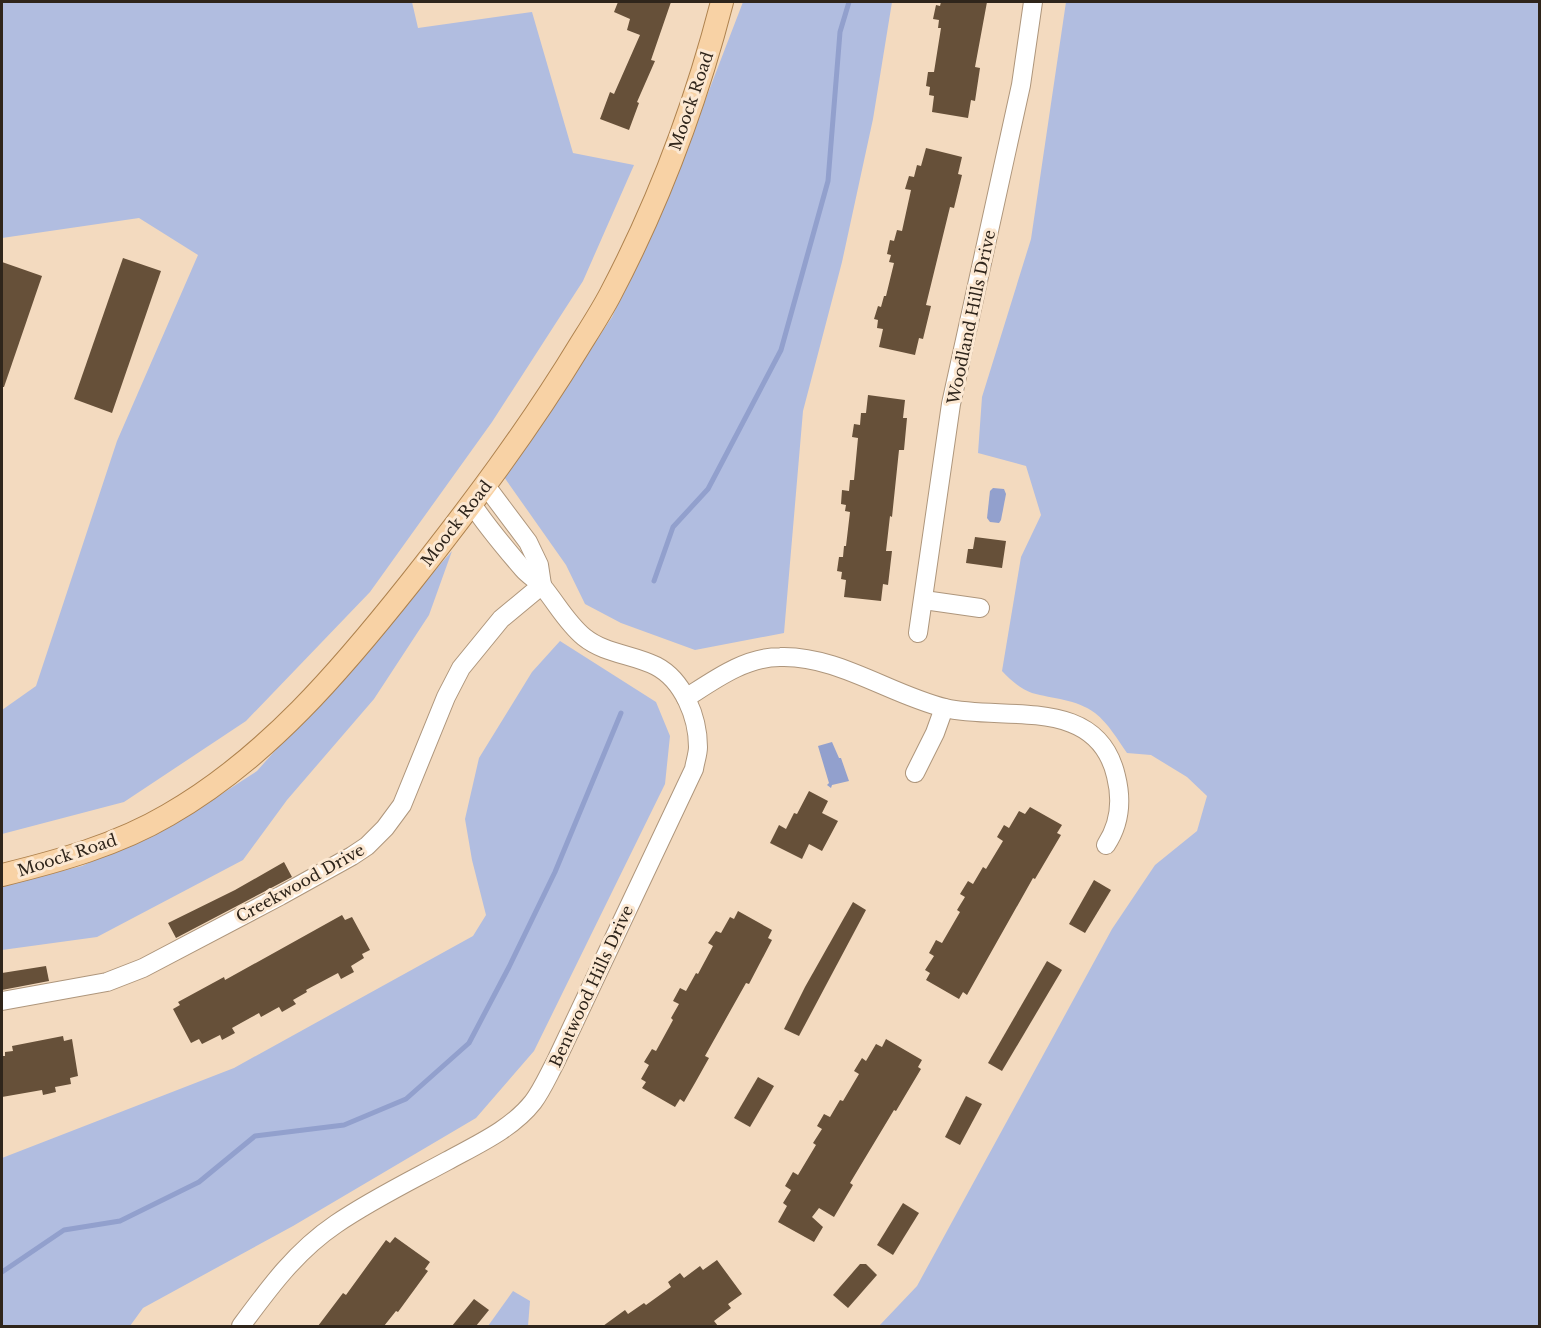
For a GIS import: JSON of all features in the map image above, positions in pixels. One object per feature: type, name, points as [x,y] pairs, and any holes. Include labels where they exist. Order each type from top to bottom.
[{"type":"main road","name":"Moock Road","points":[[2,875],[107,844],[167,816],[231,773],[265,744],[319,691],[383,617],[479,495],[538,413],[609,296],[661,185],[706,63],[722,2]]},
{"type":"street","name":"Woodland Hills Drive","points":[[918,633],[951,404],[1021,85],[1033,2]]},
{"type":"street","name":"Bentwood Hills Drive","points":[[241,1326],[291,1262],[315,1239],[375,1200],[485,1140],[516,1119],[532,1103],[555,1063],[693,769],[698,749],[697,728],[686,698],[671,677],[656,666],[605,649],[585,637],[559,610],[542,585],[524,570],[488,528],[479,495]]},
{"type":"street","name":"Creekwood Drive","points":[[2,1001],[106,982],[143,968],[280,896],[367,846],[385,828],[402,805],[460,668],[501,619],[542,585]]},
{"type":"street","points":[[924,600],[980,608]]},
{"type":"street","points":[[686,698],[722,675],[761,659],[799,658],[836,668],[944,708],[975,712],[1038,714],[1065,721],[1090,734],[1106,751],[1114,765],[1120,799],[1117,824],[1106,845]]},
{"type":"street","points":[[915,773],[936,733],[944,708]]},
{"type":"shaded area","points":[[2,2],[412,2],[418,28],[532,12],[573,153],[634,165],[583,281],[492,422],[370,592],[246,721],[124,802],[2,834],[2,710],[36,686],[117,441],[198,255],[139,218],[2,238]]},
{"type":"shaded area","points":[[743,2],[892,2],[873,119],[842,262],[803,411],[784,633],[695,650],[621,623],[585,604],[566,565],[504,477],[612,317],[668,197]]},
{"type":"shaded area","points":[[1066,2],[1539,2],[1539,1326],[879,1326],[917,1286],[1112,929],[1155,865],[1197,831],[1207,796],[1187,777],[1151,755],[1127,753],[1104,722],[1088,708],[1028,691],[1002,671],[1021,557],[1041,515],[1026,466],[978,453],[982,397],[1031,239]]},
{"type":"shaded area","points":[[993,488],[1004,489],[1006,494],[999,523],[990,522],[987,518],[990,491]]},
{"type":"shaded area","points":[[452,551],[429,615],[374,699],[287,800],[243,860],[97,937],[2,950],[2,886],[82,866],[186,817],[257,771]]},
{"type":"shaded area","points":[[560,641],[656,702],[670,736],[665,784],[534,1051],[476,1118],[293,1226],[143,1308],[130,1326],[2,1326],[2,1158],[234,1068],[473,936],[486,915],[472,860],[465,819],[479,758],[532,672]]},
{"type":"shaded area","points":[[832,742],[841,758],[849,781],[832,785],[831,788],[827,785],[829,783],[818,746]]},
{"type":"shaded area","points":[[513,1291],[530,1301],[528,1326],[488,1326]]},
{"type":"building","points":[[618,2],[671,2],[651,60],[655,61],[637,102],[639,103],[629,130],[600,119],[610,92],[614,94],[640,35],[627,30],[630,19],[614,12]]},
{"type":"building","points":[[941,2],[987,2],[975,67],[980,68],[975,101],[971,100],[968,118],[932,112],[934,96],[929,95],[930,87],[926,86],[928,72],[934,72],[941,28],[938,28],[939,20],[933,19],[936,5],[940,6]]},
{"type":"building","points":[[926,148],[962,157],[958,174],[962,175],[954,208],[950,207],[926,305],[931,306],[923,339],[919,338],[915,355],[879,347],[883,329],[877,328],[878,320],[874,319],[878,306],[881,307],[884,296],[886,296],[894,263],[889,262],[891,255],[887,254],[890,240],[894,241],[897,230],[902,231],[911,190],[905,189],[909,176],[914,177],[917,165],[921,166]]},
{"type":"building","points":[[123,258],[161,271],[112,413],[74,399]]},
{"type":"building","points":[[2,262],[42,276],[4,387],[2,387]]},
{"type":"building","points":[[868,395],[905,400],[903,418],[907,418],[904,450],[899,450],[886,551],[892,551],[888,585],[883,584],[881,601],[844,597],[846,580],[841,579],[842,572],[837,571],[839,557],[843,557],[844,546],[846,546],[850,512],[845,511],[846,505],[841,504],[842,490],[849,491],[850,480],[854,480],[858,438],[852,437],[854,424],[860,425],[861,413],[866,413]]},
{"type":"building","points":[[975,537],[1006,541],[1002,568],[966,563],[968,549],[973,549]]},
{"type":"building","points":[[809,791],[828,801],[822,813],[838,821],[822,851],[809,844],[802,859],[770,843],[779,825],[786,829]]},
{"type":"building","points":[[1030,807],[1062,825],[1057,833],[1061,835],[1035,879],[1033,878],[967,995],[963,992],[959,999],[926,980],[930,973],[925,970],[934,956],[929,953],[936,940],[942,943],[960,912],[957,910],[965,897],[960,894],[968,881],[973,884],[983,867],[986,869],[1003,841],[997,837],[1004,825],[1009,828],[1019,811],[1025,814]]},
{"type":"building","points":[[284,862],[292,877],[176,938],[168,923],[235,890]]},
{"type":"building","points":[[1094,880],[1111,890],[1085,933],[1069,924]]},
{"type":"building","points":[[853,902],[866,910],[799,1036],[784,1029],[805,987]]},
{"type":"building","points":[[738,911],[772,930],[768,938],[772,940],[749,984],[746,983],[705,1056],[709,1058],[684,1102],[680,1099],[675,1107],[642,1088],[646,1082],[641,1079],[649,1065],[644,1062],[652,1049],[656,1051],[673,1020],[671,1018],[679,1004],[673,1001],[680,988],[686,991],[696,973],[698,974],[713,946],[708,943],[716,931],[721,933],[730,917],[734,919]]},
{"type":"building","points":[[342,915],[345,920],[352,917],[370,950],[362,954],[364,958],[351,966],[354,972],[341,979],[338,973],[306,990],[307,992],[293,1000],[296,1004],[282,1012],[279,1007],[261,1017],[259,1013],[232,1028],[235,1033],[222,1040],[220,1035],[202,1044],[199,1039],[191,1043],[173,1009],[180,1005],[178,1002],[224,977],[225,980]]},
{"type":"building","points":[[1047,961],[1062,970],[1002,1071],[988,1063]]},
{"type":"building","points":[[46,966],[49,981],[2,990],[2,973]]},
{"type":"building","points":[[63,1036],[64,1041],[72,1039],[78,1076],[70,1078],[71,1084],[55,1087],[56,1092],[43,1095],[42,1090],[2,1097],[2,1056],[5,1056],[5,1052],[13,1051],[12,1046]]},
{"type":"building","points":[[886,1039],[922,1060],[918,1067],[921,1069],[850,1183],[853,1185],[834,1217],[819,1208],[812,1217],[823,1227],[814,1242],[778,1222],[787,1206],[783,1203],[791,1190],[785,1186],[793,1172],[798,1175],[816,1145],[813,1143],[822,1129],[817,1126],[824,1114],[830,1117],[840,1100],[843,1101],[859,1074],[854,1071],[862,1058],[866,1061],[876,1044],[882,1047]]},
{"type":"building","points":[[758,1077],[774,1086],[750,1127],[734,1118]]},
{"type":"building","points":[[966,1096],[982,1104],[960,1145],[945,1137]]},
{"type":"building","points":[[903,1203],[919,1213],[893,1255],[877,1245]]},
{"type":"building","points":[[395,1237],[430,1262],[425,1269],[428,1271],[398,1312],[396,1311],[384,1326],[318,1326],[343,1293],[346,1295],[386,1240],[390,1243]]},
{"type":"building","points":[[717,1260],[742,1294],[728,1304],[731,1308],[714,1321],[718,1326],[603,1326],[625,1310],[628,1314],[644,1303],[646,1305],[671,1287],[668,1282],[680,1273],[684,1278],[700,1266],[703,1270]]},
{"type":"building","points":[[860,1264],[866,1264],[877,1275],[848,1308],[833,1295]]},
{"type":"building","points":[[474,1299],[489,1310],[476,1326],[452,1326]]},
{"type":"waterway","points":[[654,581],[673,527],[708,489],[781,350],[828,181],[840,32],[849,2]]},
{"type":"waterway","points":[[2,1272],[64,1230],[120,1221],[199,1182],[255,1136],[344,1125],[406,1099],[469,1043],[555,872],[621,713]]}]
